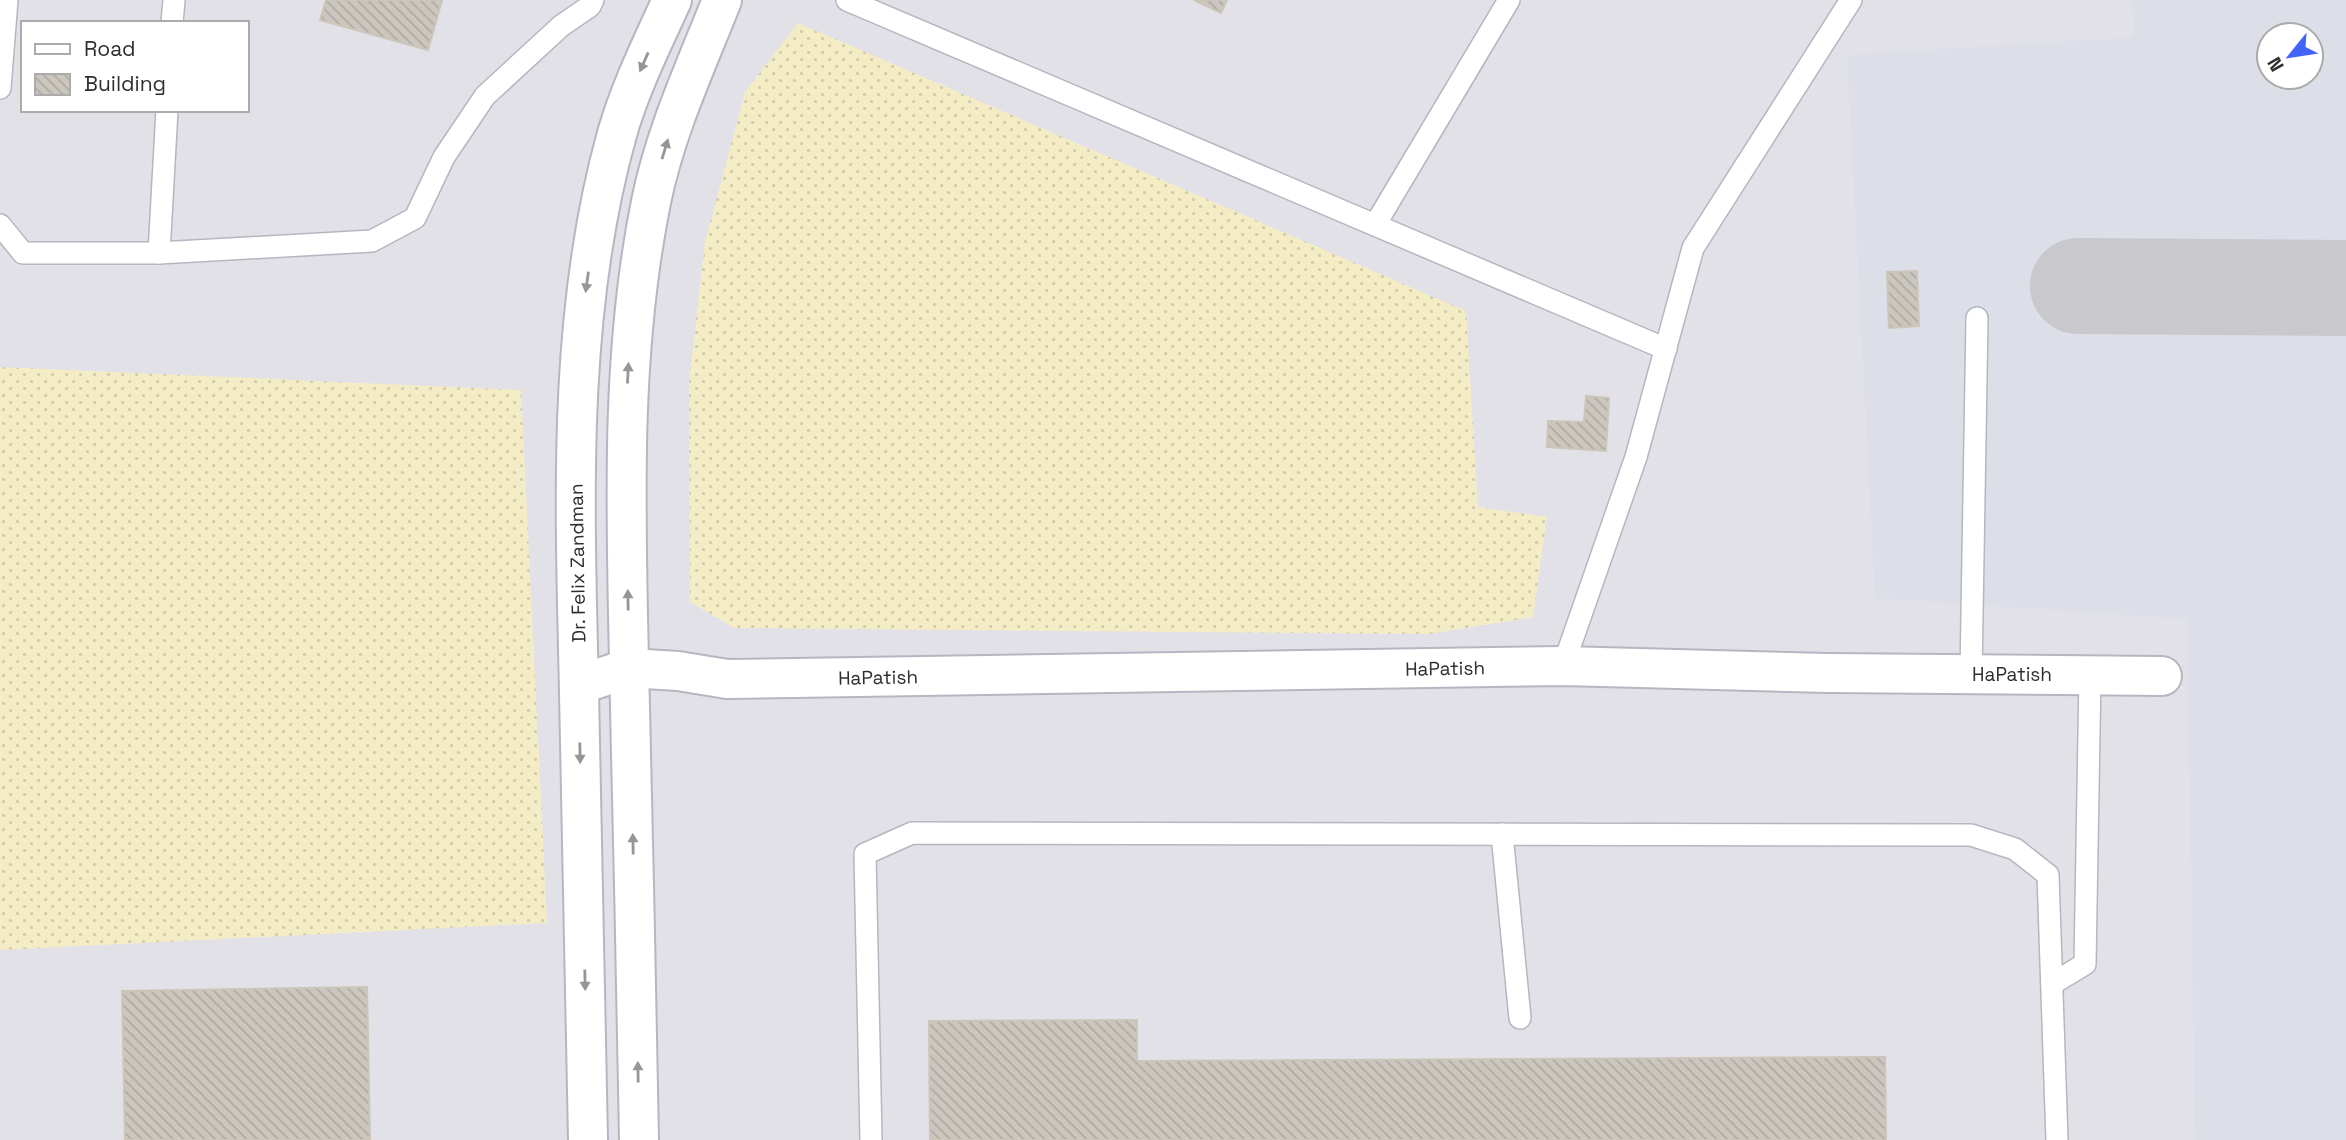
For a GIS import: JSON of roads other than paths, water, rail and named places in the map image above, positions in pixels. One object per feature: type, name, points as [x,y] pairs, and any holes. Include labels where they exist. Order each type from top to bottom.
[{"type":"street","name":"Dr. Felix Zandman","points":[[588,1140],[576,533],[578,370],[584,304],[604,183],[617,131],[672,0]]},
{"type":"street","points":[[639,1140],[629,682],[627,413],[634,309],[651,200],[665,147],[722,0]]},
{"type":"street","name":"HaPatish","points":[[579,685],[629,682],[660,693],[727,679],[1563,666],[2162,676]]},
{"type":"lane","points":[[0,88],[8,0]]},
{"type":"lane","points":[[172,21],[174,0]]},
{"type":"lane","points":[[0,225],[23,253],[159,253],[372,241],[399,229],[415,218],[443,157],[485,96],[593,0]]},
{"type":"lane","points":[[847,0],[1666,349]]},
{"type":"lane","points":[[1375,225],[1509,0]]},
{"type":"lane","points":[[1563,666],[1636,457],[1693,248],[1852,0]]},
{"type":"lane","points":[[159,253],[167,112]]},
{"type":"lane","points":[[1971,674],[1978,318]]},
{"type":"lane","points":[[2052,984],[2085,964],[2090,675]]},
{"type":"lane","points":[[871,1140],[865,854],[912,832],[1971,835],[2015,849],[2048,875],[2057,1140]]},
{"type":"lane","points":[[1502,834],[1520,1018]]}]
